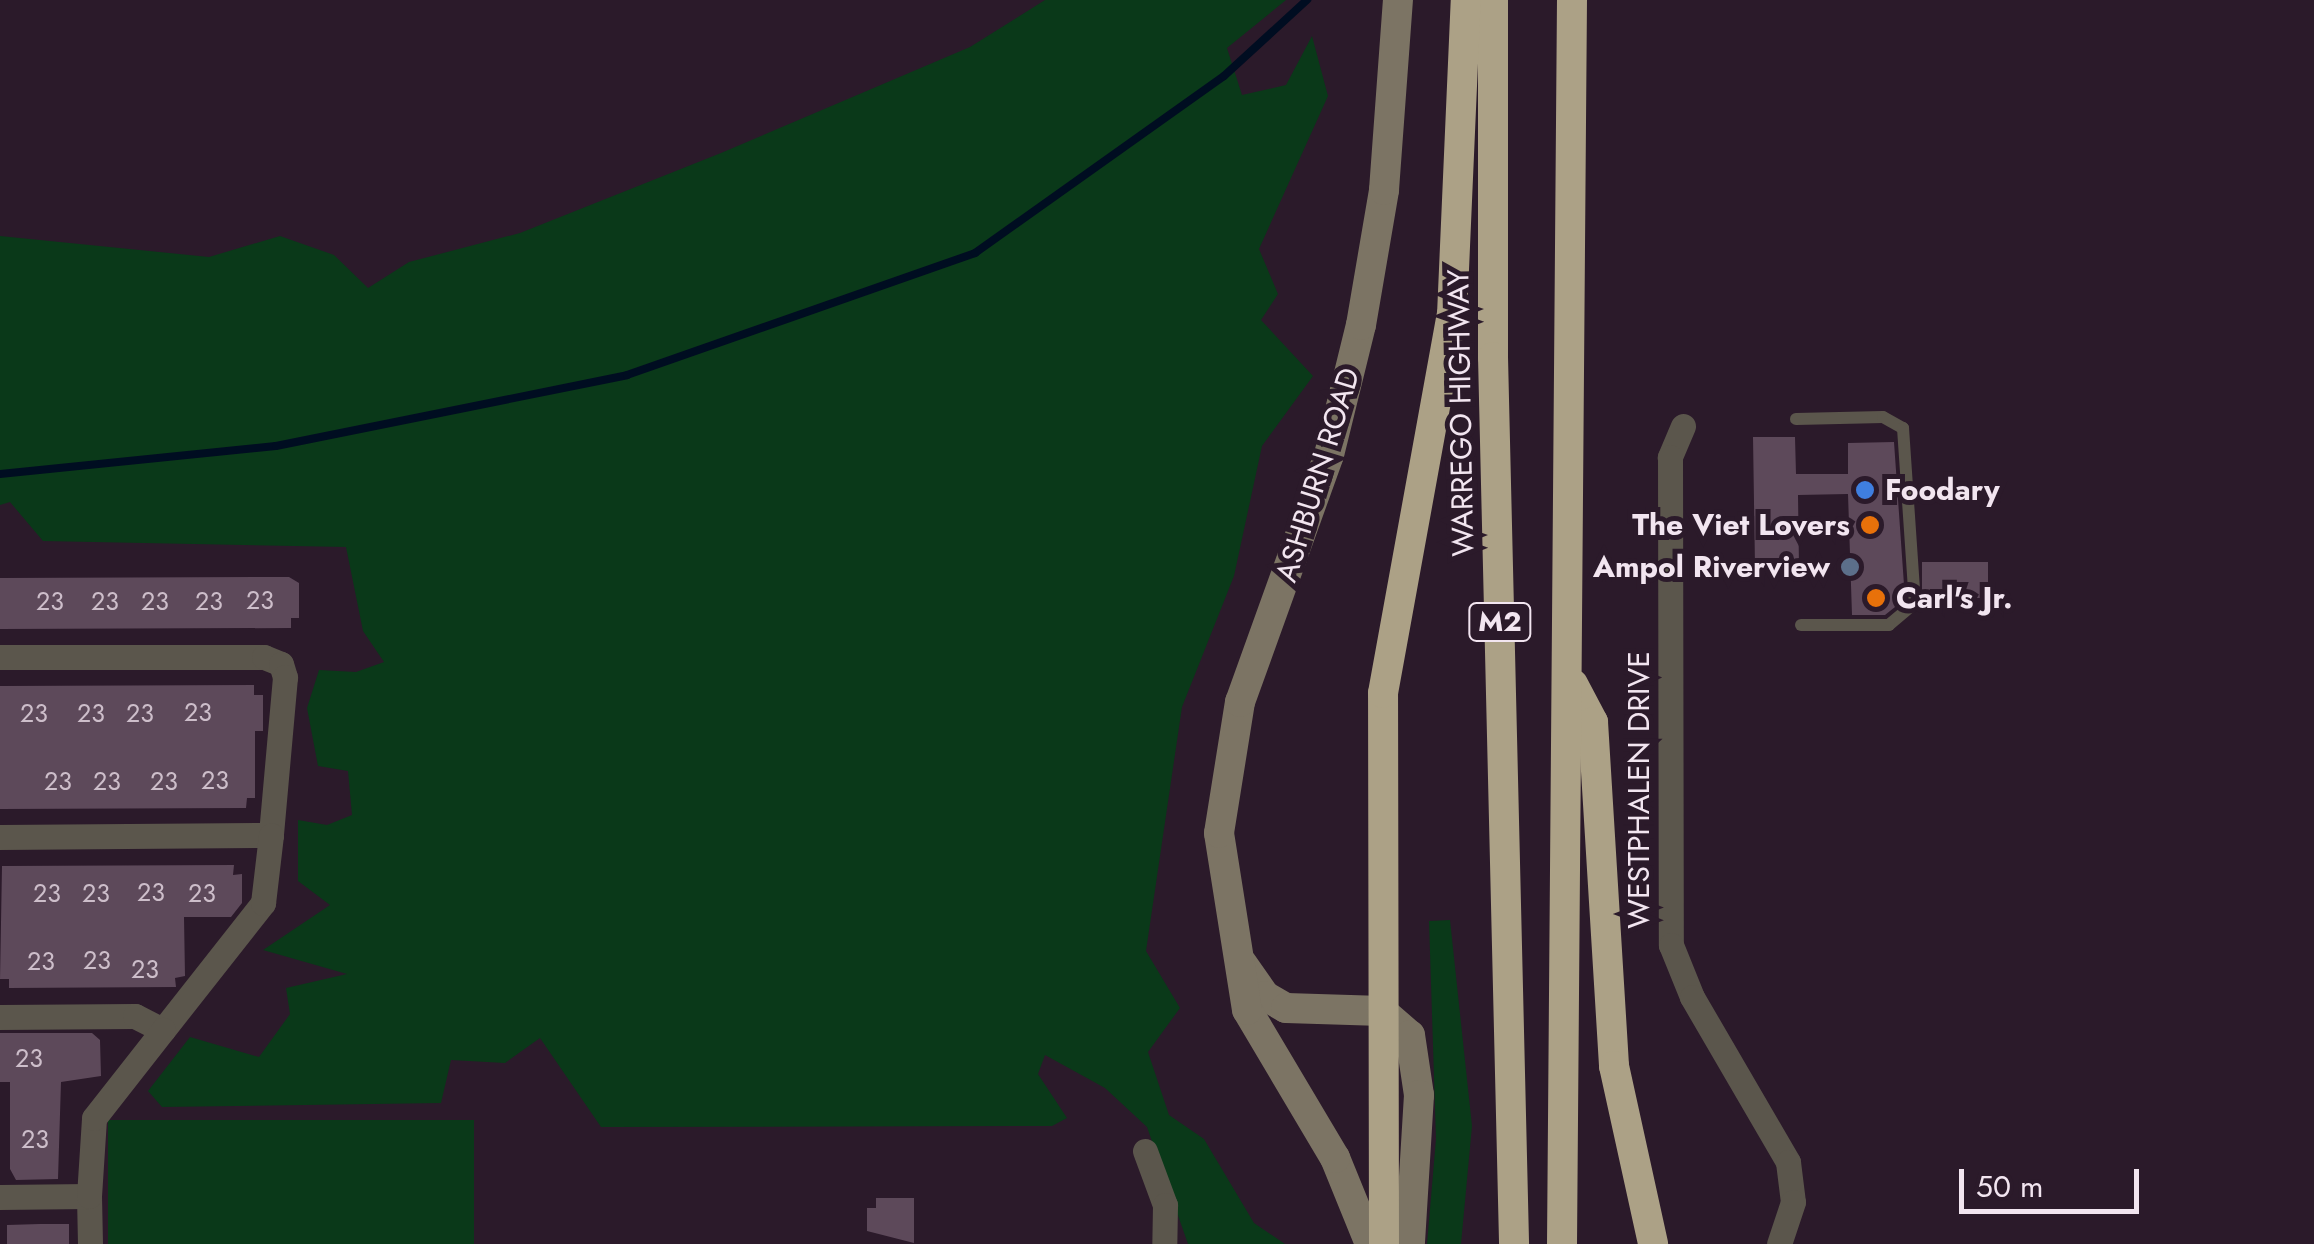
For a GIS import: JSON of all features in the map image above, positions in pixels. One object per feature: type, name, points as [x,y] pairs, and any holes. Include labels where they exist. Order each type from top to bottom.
[{"type":"highway","points":[[1384,1244],[1383,693],[1452,315],[1466,0]]},
{"type":"highway","name":"WARREGO HIGHWAY","points":[[1493,0],[1493,356],[1514,1244]]},
{"type":"highway","name":"M2","points":[[1562,1244],[1572,682],[1572,0]]},
{"type":"highway","points":[[1572,682],[1593,722],[1606,978],[1627,1149],[1653,1244]]},
{"type":"highway","points":[[1627,1149],[1668,1244]]},
{"type":"street","name":"ASHBURN ROAD","points":[[1370,1244],[1335,1158],[1247,1010],[1220,864],[1224,772],[1346,390],[1384,190],[1398,0]]},
{"type":"street","name":"WESTPHALEN DRIVE","points":[[1683,426],[1670,457],[1672,946],[1692,997],[1788,1162],[1793,1202],[1779,1244]]},
{"type":"street","points":[[0,657],[274,658],[285,684],[263,902],[94,1118],[90,1244]]},
{"type":"street","points":[[0,837],[271,836]]},
{"type":"street","name":"ASHBURN ROAD","points":[[1232,942],[1253,982],[1279,1005],[1382,1011]]},
{"type":"street","points":[[1382,1011],[1410,1035],[1418,1069],[1410,1244]]},
{"type":"street","points":[[0,1017],[135,1016],[163,1030]]},
{"type":"street","points":[[1145,1151],[1165,1205],[1164,1244]]},
{"type":"street","points":[[0,1197],[89,1196]]},
{"type":"lane","points":[[1796,418],[1883,417],[1903,428],[1916,604],[1889,625],[1802,625]]},
{"type":"green space","points":[[1045,0],[1286,0],[1227,48],[1242,95],[1286,85],[1312,36],[1328,96],[1259,249],[1278,294],[1261,320],[1313,376],[1262,446],[1234,576],[1182,707],[1146,951],[1180,1008],[1148,1052],[1169,1115],[1204,1139],[1254,1223],[1285,1244],[1188,1244],[1147,1127],[1105,1088],[1045,1055],[1038,1074],[1067,1118],[1052,1126],[601,1127],[540,1038],[505,1063],[451,1060],[441,1103],[162,1107],[148,1091],[190,1037],[259,1057],[290,1014],[286,988],[347,974],[263,950],[330,905],[298,881],[298,820],[327,825],[352,815],[348,771],[318,766],[307,708],[319,670],[356,672],[384,662],[363,631],[346,547],[43,541],[10,502],[0,505],[0,236],[209,257],[280,236],[334,255],[368,288],[409,262],[520,233],[721,153],[970,47]]},
{"type":"green space","points":[[1450,920],[1472,1126],[1461,1244],[1427,1244],[1436,1139],[1429,921]]},
{"type":"green space","points":[[108,1120],[474,1120],[474,1244],[108,1244]]},
{"type":"building","points":[[1753,437],[1795,437],[1796,474],[1848,474],[1848,443],[1894,442],[1905,599],[1885,615],[1852,615],[1848,494],[1798,495],[1799,566],[1755,567]]},
{"type":"building","points":[[1922,562],[1988,562],[1988,598],[1922,598]]},
{"type":"building","points":[[289,577],[299,583],[299,618],[291,618],[291,628],[0,629],[0,578]]},
{"type":"building","points":[[254,685],[254,695],[263,695],[263,731],[255,731],[255,798],[247,798],[246,808],[0,809],[0,686]]},
{"type":"building","points":[[234,865],[233,875],[242,874],[242,903],[231,917],[184,917],[185,976],[175,978],[176,987],[9,988],[9,979],[0,979],[2,866]]},
{"type":"building","points":[[0,1033],[92,1033],[100,1040],[101,1076],[61,1082],[58,1179],[16,1180],[10,1169],[10,1082],[0,1082]]},
{"type":"building","points":[[876,1198],[914,1198],[914,1243],[867,1231],[867,1208],[876,1208]]},
{"type":"building","points":[[69,1224],[69,1244],[7,1244],[7,1225]]},
{"type":"waterway","points":[[0,474],[276,446],[627,375],[975,253],[1224,76],[1307,0]]},
{"type":"place","name":"Foodary","points":[[1865,490]]},
{"type":"place","name":"The Viet Lovers","points":[[1870,525]]},
{"type":"place","name":"Ampol Riverview","points":[[1850,567]]},
{"type":"place","name":"Carl's Jr.","points":[[1876,598]]}]
